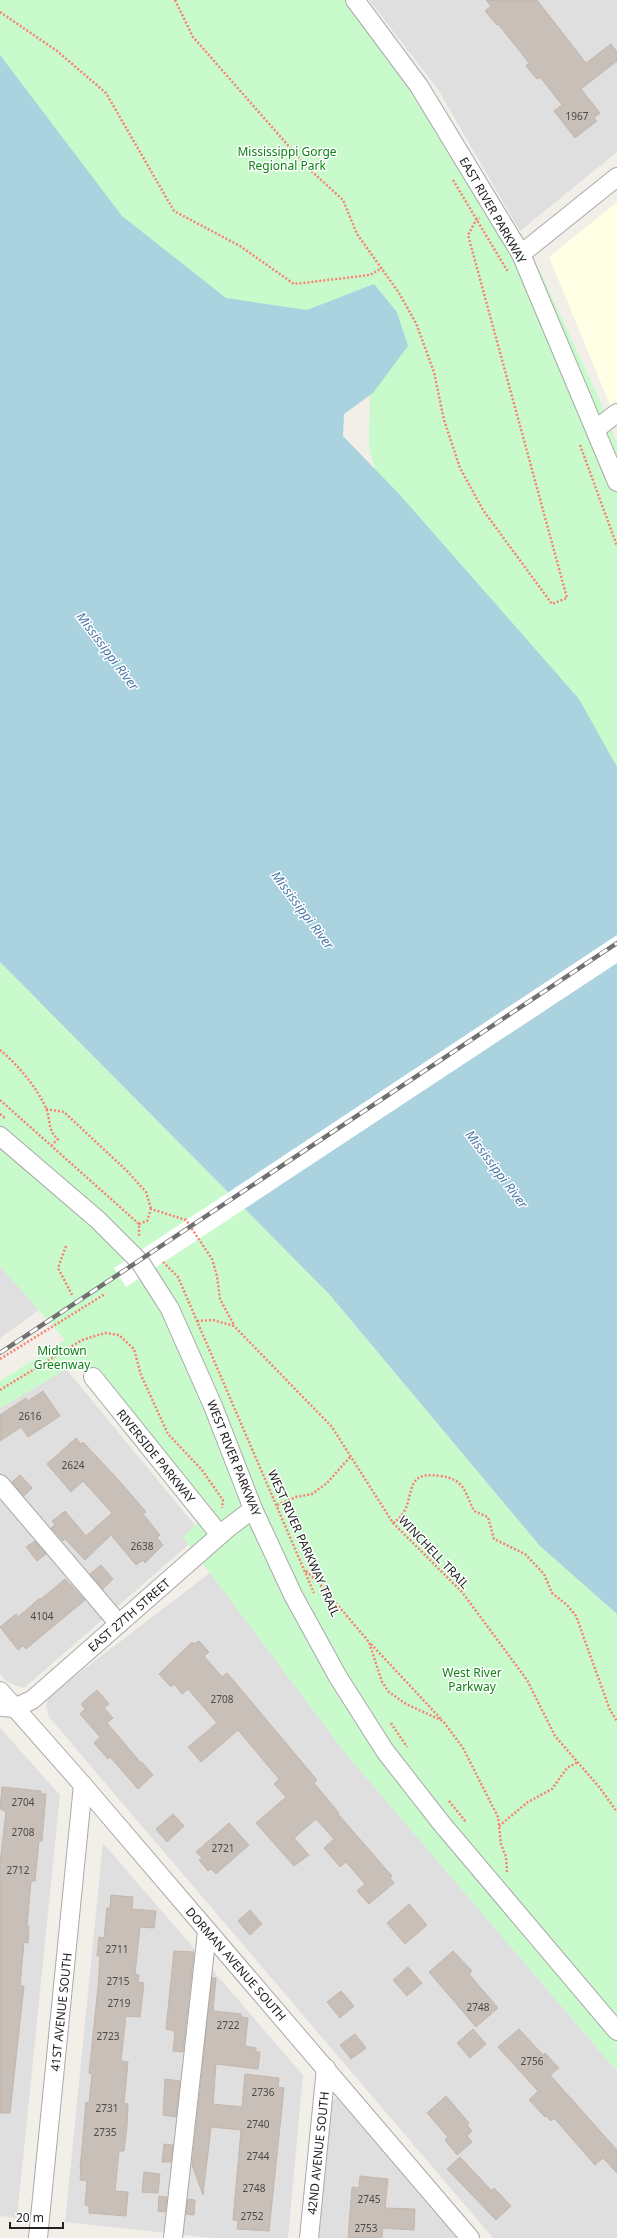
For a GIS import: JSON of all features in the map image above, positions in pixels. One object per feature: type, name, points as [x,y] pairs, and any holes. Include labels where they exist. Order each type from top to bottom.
[{"type":"street","name":"EAST RIVER PARKWAY","points":[[355,0],[419,86],[520,254],[596,429],[617,482]]},
{"type":"street","points":[[520,254],[617,177]]},
{"type":"street","points":[[596,429],[617,412]]},
{"type":"street","name":"WEST RIVER PARKWAY","points":[[0,1136],[98,1220],[140,1262],[176,1323],[213,1406],[253,1509],[297,1601],[338,1677],[385,1751],[442,1824],[617,2031]]},
{"type":"street","name":"RIVERSIDE PARKWAY","points":[[93,1377],[220,1535]]},
{"type":"street","points":[[0,1484],[119,1624]]},
{"type":"street","name":"EAST 27TH STREET","points":[[7,1707],[32,1700],[220,1535],[253,1509]]},
{"type":"street","name":"DORMAN AVENUE SOUTH","points":[[0,1691],[7,1707],[83,1786],[470,2238]]},
{"type":"street","name":"41ST AVENUE SOUTH","points":[[38,2238],[83,1786]]},
{"type":"street","points":[[173,2238],[207,1932]]},
{"type":"street","name":"42ND AVENUE SOUTH","points":[[309,2238],[326,2068]]},
{"type":"path","points":[[175,0],[193,37],[307,166],[343,200],[357,234],[399,293],[416,324],[434,372],[444,420],[460,468],[483,510],[552,604],[567,598],[468,235],[476,220]]},
{"type":"path","points":[[0,12],[57,51],[106,93],[174,211],[240,246],[294,284],[370,275],[382,268]]},
{"type":"path","points":[[450,174],[511,280]]},
{"type":"path","points":[[578,439],[617,546]]},
{"type":"path","points":[[0,1050],[27,1079],[46,1109],[50,1130],[58,1139],[52,1145]]},
{"type":"path","points":[[0,1100],[139,1224],[139,1237]]},
{"type":"path","points":[[46,1109],[64,1112],[127,1171],[146,1192],[151,1209],[147,1221],[139,1224]]},
{"type":"path","points":[[151,1209],[186,1220],[212,1259],[217,1276],[220,1299],[234,1326]]},
{"type":"path","points":[[66,1246],[58,1268],[72,1295]]},
{"type":"path","points":[[0,1359],[105,1294]]},
{"type":"path","name":"WINCHELL TRAIL","points":[[197,1321],[213,1320],[234,1326],[332,1427],[393,1523],[462,1592],[527,1680],[555,1736],[600,1788],[617,1812]]},
{"type":"path","name":"WEST RIVER PARKWAY TRAIL","points":[[197,1321],[315,1594]]},
{"type":"path","points":[[277,1505],[296,1497],[312,1494],[326,1483],[351,1456]]},
{"type":"path","points":[[393,1523],[402,1518],[411,1494],[412,1484],[417,1476],[426,1473],[454,1478],[463,1487],[474,1510],[488,1517],[494,1539],[525,1554],[544,1574],[552,1593],[567,1605],[576,1616],[610,1710],[617,1721]]},
{"type":"path","points":[[304,1569],[318,1582],[369,1642],[443,1721],[463,1748],[498,1816],[501,1844],[506,1857],[507,1873],[502,1866]]},
{"type":"path","points":[[369,1642],[382,1682],[389,1692],[406,1704],[443,1721]]},
{"type":"path","points":[[388,1719],[410,1752]]},
{"type":"path","points":[[499,1826],[528,1802],[552,1789],[567,1768],[578,1762]]},
{"type":"path","points":[[448,1800],[468,1824]]},
{"type":"shaded area","points":[[369,0],[617,0],[617,152],[520,231],[437,88]]},
{"type":"shaded area","points":[[617,202],[617,422],[549,257]]},
{"type":"shaded area","points":[[0,1266],[39,1310],[0,1338]]},
{"type":"shaded area","points":[[66,1369],[193,1523],[197,1531],[196,1538],[24,1688],[7,1682],[0,1674],[0,1408]]},
{"type":"shaded area","points":[[211,1572],[346,1754],[617,2071],[617,2238],[493,2238],[49,1717],[46,1705],[49,1696]]},
{"type":"shaded area","points":[[0,1728],[60,1795],[17,2218],[0,2216]]},
{"type":"shaded area","points":[[103,1843],[303,2075],[288,2238],[213,2238],[65,2222]]},
{"type":"shaded area","points":[[338,2097],[344,2099],[458,2238],[319,2238],[330,2110],[333,2101]]},
{"type":"green space","name":"Mississippi Gorge Regional Park","points":[[0,0],[368,0],[438,100],[539,269],[597,394],[617,443],[617,793],[381,494],[369,446],[370,396],[396,352],[210,303],[0,100]]},
{"type":"green space","name":"West River Parkway","points":[[0,962],[329,1294],[540,1546],[617,1614],[617,2071],[346,1754],[183,1537],[213,1509],[82,1360],[0,1408],[0,1381],[65,1340],[0,1266]]},
{"type":"water","name":"Mississippi River","points":[[0,55],[122,216],[226,298],[307,310],[374,284],[397,312],[408,346],[373,393],[344,414],[343,436],[400,495],[579,699],[617,767],[617,1614],[540,1546],[329,1294],[0,962]]},
{"type":"pier","points":[[617,935],[617,963],[126,1287],[114,1268]]},
{"type":"building","points":[[486,0],[537,0],[586,63],[611,44],[617,52],[617,61],[581,89],[600,113],[594,118],[597,121],[575,138],[554,111],[562,105],[540,77],[537,79],[526,66],[529,63],[498,24],[497,25],[485,11],[491,6]]},
{"type":"building","points":[[43,1391],[60,1416],[28,1437],[21,1427],[0,1441],[0,1415],[26,1398],[28,1401]]},
{"type":"building","points":[[76,1438],[81,1444],[83,1442],[123,1485],[146,1512],[143,1514],[160,1535],[157,1538],[163,1545],[145,1563],[143,1560],[136,1565],[111,1535],[85,1560],[65,1539],[63,1541],[51,1528],[55,1525],[52,1521],[65,1511],[86,1536],[112,1513],[83,1481],[71,1492],[47,1464]]},
{"type":"building","points":[[20,1475],[32,1488],[24,1496],[12,1482]]},
{"type":"building","points":[[35,1541],[46,1554],[37,1561],[26,1547]]},
{"type":"building","points":[[101,1565],[113,1579],[103,1589],[90,1574]]},
{"type":"building","points":[[65,1579],[85,1600],[26,1649],[23,1646],[18,1650],[0,1627],[16,1614],[18,1617]]},
{"type":"building","points":[[199,1641],[209,1652],[204,1656],[222,1677],[227,1673],[317,1780],[314,1783],[339,1813],[338,1814],[392,1876],[390,1878],[394,1883],[369,1904],[357,1891],[365,1884],[346,1862],[340,1867],[324,1848],[334,1839],[316,1819],[294,1838],[309,1855],[294,1866],[256,1823],[286,1797],[274,1784],[279,1779],[238,1730],[201,1762],[188,1747],[217,1723],[188,1689],[182,1694],[174,1684],[171,1687],[159,1674],[192,1642],[194,1644]]},
{"type":"building","points":[[97,1690],[109,1704],[104,1708],[113,1718],[107,1723],[153,1775],[138,1789],[110,1757],[108,1759],[94,1743],[100,1737],[80,1714],[85,1709],[81,1704]]},
{"type":"building","points":[[2,1787],[41,1791],[41,1794],[46,1794],[42,1841],[39,1841],[35,1881],[31,1881],[27,1926],[29,1926],[28,1943],[24,1942],[20,1986],[24,1986],[10,2113],[0,2113],[0,1863],[6,1812],[0,1809]]},
{"type":"building","points":[[173,1814],[184,1826],[167,1842],[156,1829]]},
{"type":"building","points":[[229,1823],[249,1845],[216,1874],[211,1869],[208,1871],[199,1860],[202,1858],[196,1852]]},
{"type":"building","points":[[111,1895],[133,1897],[132,1909],[156,1911],[154,1928],[140,1927],[135,1974],[139,1975],[138,1982],[144,1983],[140,2017],[126,2016],[121,2061],[128,2062],[124,2103],[128,2104],[127,2126],[124,2151],[119,2151],[115,2191],[128,2192],[126,2216],[89,2213],[89,2206],[85,2205],[87,2181],[80,2180],[86,2102],[89,2103],[92,2074],[89,2073],[98,1987],[100,1956],[97,1956],[99,1937],[104,1938],[107,1908],[110,1908]]},
{"type":"building","points":[[409,1904],[427,1925],[405,1944],[387,1923]]},
{"type":"building","points":[[250,1910],[262,1924],[250,1935],[238,1921]]},
{"type":"building","points":[[174,1951],[194,1952],[183,2052],[173,2051],[175,2031],[166,2029]]},
{"type":"building","points":[[453,1951],[472,1971],[469,1974],[498,2008],[476,2027],[429,1972]]},
{"type":"building","points":[[408,1967],[422,1983],[407,1996],[393,1980]]},
{"type":"building","points":[[212,1978],[216,1978],[213,2011],[241,2014],[241,2017],[248,2018],[245,2046],[256,2048],[256,2052],[260,2052],[258,2069],[216,2064],[213,2104],[242,2107],[245,2074],[279,2078],[278,2087],[284,2088],[269,2231],[237,2229],[238,2221],[233,2220],[241,2130],[211,2127],[203,2195],[192,2165]]},
{"type":"building","points":[[341,1991],[354,2006],[340,2018],[327,2002]]},
{"type":"building","points":[[473,2029],[486,2044],[470,2058],[457,2043]]},
{"type":"building","points":[[519,2029],[543,2055],[545,2053],[559,2068],[550,2075],[617,2150],[617,2173],[603,2158],[595,2165],[554,2118],[551,2121],[546,2116],[545,2117],[529,2100],[538,2091],[498,2047]]},
{"type":"building","points":[[355,2034],[366,2048],[351,2059],[340,2045]]},
{"type":"building","points":[[165,2079],[180,2081],[176,2117],[163,2115]]},
{"type":"building","points":[[446,2096],[469,2123],[467,2125],[472,2131],[467,2136],[472,2142],[457,2155],[445,2140],[448,2137],[427,2113]]},
{"type":"building","points":[[164,2144],[173,2145],[171,2162],[162,2162]]},
{"type":"building","points":[[460,2157],[492,2191],[494,2188],[511,2206],[496,2220],[447,2169]]},
{"type":"building","points":[[144,2172],[160,2174],[158,2193],[142,2192]]},
{"type":"building","points":[[360,2176],[388,2179],[385,2208],[415,2209],[414,2230],[383,2228],[382,2238],[348,2238],[352,2187],[359,2188]]},
{"type":"building","points":[[159,2196],[167,2197],[165,2212],[158,2211]]},
{"type":"building","points":[[188,2199],[195,2200],[194,2215],[186,2214]]},
{"type":"railway","points":[[0,1353],[617,943]]},
{"type":"park label","name":"Midtown Greenway","points":[[62,1357]]}]
